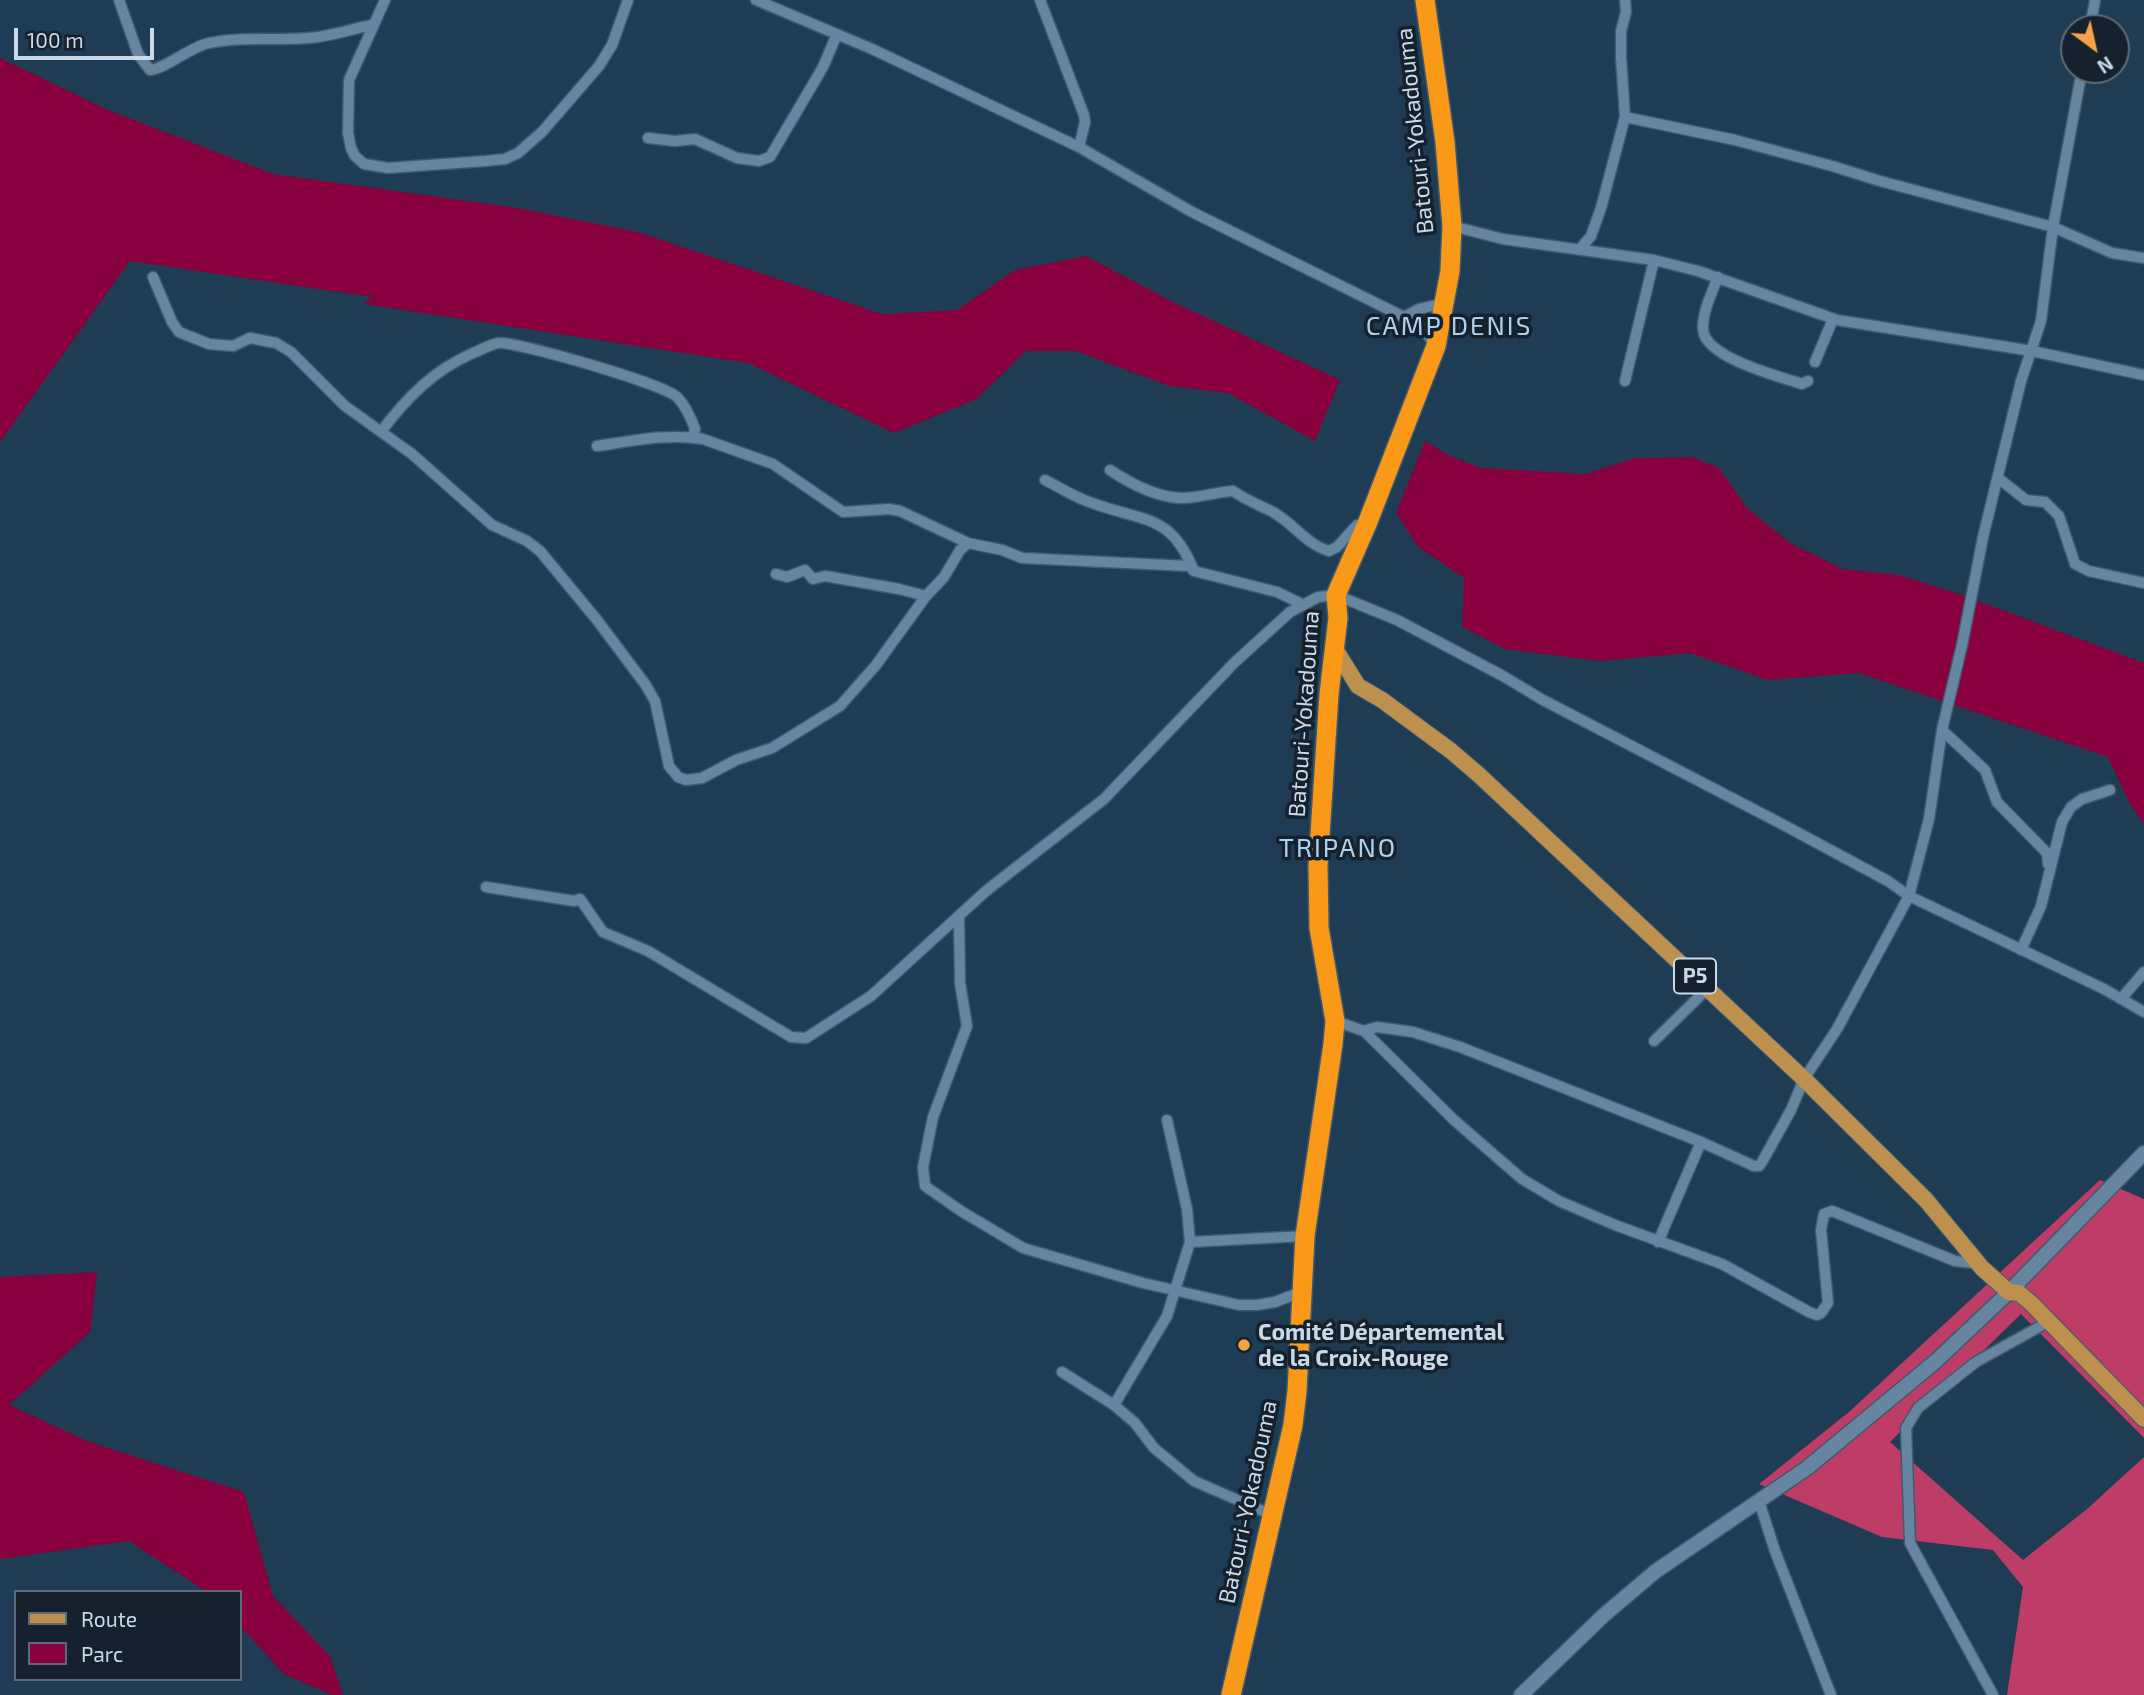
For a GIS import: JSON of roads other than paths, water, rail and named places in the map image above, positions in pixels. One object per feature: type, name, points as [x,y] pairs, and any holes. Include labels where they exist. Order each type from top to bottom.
[{"type":"highway","name":"Batouri-Yokadouma","points":[[1231,1695],[1287,1453],[1296,1402],[1305,1236],[1335,1021],[1321,938],[1318,899],[1321,788],[1338,618],[1336,595],[1367,524],[1436,346],[1450,271],[1452,226],[1445,142],[1425,0]]},
{"type":"main road","name":"P5","points":[[1335,649],[1358,687],[1382,700],[1470,767],[1804,1079],[1926,1200],[1982,1268],[2009,1292],[2019,1293],[2144,1419]]},
{"type":"main road","points":[[1329,694],[1358,687]]},
{"type":"street","points":[[119,0],[138,54],[150,71],[157,70],[187,51],[206,43],[240,38],[308,38],[372,25]]},
{"type":"street","points":[[385,0],[349,80],[348,133],[351,148],[364,164],[376,167],[485,161],[505,159],[518,153],[568,103],[599,66],[612,45],[628,0]]},
{"type":"street","points":[[756,0],[836,34],[1079,147],[1192,212],[1404,317],[1423,329],[1436,346]]},
{"type":"street","points":[[1040,0],[1085,122],[1079,147]]},
{"type":"street","points":[[1580,249],[1591,236],[1601,208],[1625,117],[1621,57],[1625,0]]},
{"type":"street","points":[[648,138],[675,141],[695,139],[737,158],[759,161],[769,157],[823,67],[836,34]]},
{"type":"street","points":[[1364,1031],[1377,1027],[1406,1031],[1460,1047],[1759,1166],[1791,1110],[1804,1079],[1837,1030],[1909,896],[1929,819],[1942,730],[1962,645],[1974,576],[2021,381],[2041,321],[2053,227],[2079,84]]},
{"type":"street","points":[[1625,117],[1735,140],[1832,166],[2053,227],[2112,253],[2144,258]]},
{"type":"street","points":[[1452,226],[1503,239],[1654,260],[1718,277],[1833,319],[2032,351],[2143,377]]},
{"type":"street","points":[[1591,236],[1595,252]]},
{"type":"street","points":[[1625,381],[1654,260]]},
{"type":"street","points":[[153,277],[179,332],[209,344],[233,346],[250,338],[276,343],[298,358],[345,406],[412,454],[492,525],[527,541],[540,551],[624,654],[651,693],[664,738],[667,761],[682,779],[694,781],[736,760],[772,748],[841,706],[876,666],[968,543]]},
{"type":"street","points":[[1718,277],[1705,312],[1703,327],[1705,338],[1712,348],[1752,367],[1802,384],[1808,381]]},
{"type":"street","points":[[1404,317],[1419,309],[1444,303]]},
{"type":"street","points":[[1815,362],[1833,319]]},
{"type":"street","points":[[381,432],[406,402],[439,370],[501,343],[662,387],[676,396],[687,411],[695,429],[693,437]]},
{"type":"street","points":[[597,446],[641,439],[693,437],[725,445],[773,464],[843,512],[888,509],[900,511],[968,543],[1002,550],[1022,558],[1189,566],[1194,571],[1277,592],[1304,605]]},
{"type":"street","points":[[1110,470],[1130,483],[1172,497],[1233,491],[1250,503],[1274,513],[1321,549],[1329,551],[1337,547],[1357,524],[1367,524]]},
{"type":"street","points":[[1998,478],[2026,500],[2045,502],[2059,516],[2075,564],[2089,571],[2144,583]]},
{"type":"street","points":[[1045,480],[1091,503],[1147,518],[1162,525],[1178,540],[1194,571]]},
{"type":"street","points":[[776,574],[787,577],[805,570],[813,579],[825,576],[926,596]]},
{"type":"street","points":[[485,887],[574,901],[580,899],[603,932],[648,951],[791,1037],[798,1039],[816,1033],[871,996],[986,891],[1030,854],[1104,799],[1137,761],[1234,663],[1290,612],[1318,597],[1336,595],[1396,620],[1674,769],[1747,805],[1888,881],[1909,896],[2104,989],[2144,1012]]},
{"type":"street","points":[[1942,730],[1985,770],[1997,802],[2047,853],[2049,878]]},
{"type":"street","points":[[2021,950],[2041,906],[2062,822],[2071,807],[2082,799],[2110,790]]},
{"type":"street","points":[[959,918],[960,983],[967,1026],[933,1117],[923,1167],[925,1186],[1023,1248],[1176,1291],[1239,1305],[1256,1305],[1301,1292]]},
{"type":"street","points":[[2121,999],[2144,972]]},
{"type":"street","points":[[1654,1041],[1708,988]]},
{"type":"street","points":[[1335,1021],[1364,1031],[1454,1120],[1522,1179],[1559,1201],[1658,1242],[1722,1264],[1817,1315],[1828,1303],[1821,1230],[1824,1214],[1832,1211],[1955,1261],[1974,1263],[1982,1268]]},
{"type":"street","points":[[1114,1405],[1159,1332],[1176,1291],[1190,1242],[1187,1209],[1167,1120]]},
{"type":"street","points":[[1658,1242],[1701,1142]]},
{"type":"street","points":[[1521,1695],[1604,1615],[1656,1571],[1807,1468],[1965,1335],[2144,1153]]},
{"type":"street","points":[[1190,1242],[1305,1236]]},
{"type":"street","points":[[1993,1695],[1910,1543],[1906,1428],[1918,1408],[1976,1362],[2048,1322]]},
{"type":"street","points":[[1062,1372],[1114,1405],[1135,1423],[1154,1448],[1194,1480],[1272,1515]]},
{"type":"street","points":[[1759,1502],[1831,1695]]},
{"type":"place","name":"Comité Départemental de la Croix-Rouge","points":[[1244,1345]]},
{"type":"district","name":"CAMP DENIS","points":[[1449,326]]},
{"type":"district","name":"TRIPANO","points":[[1338,848]]}]
